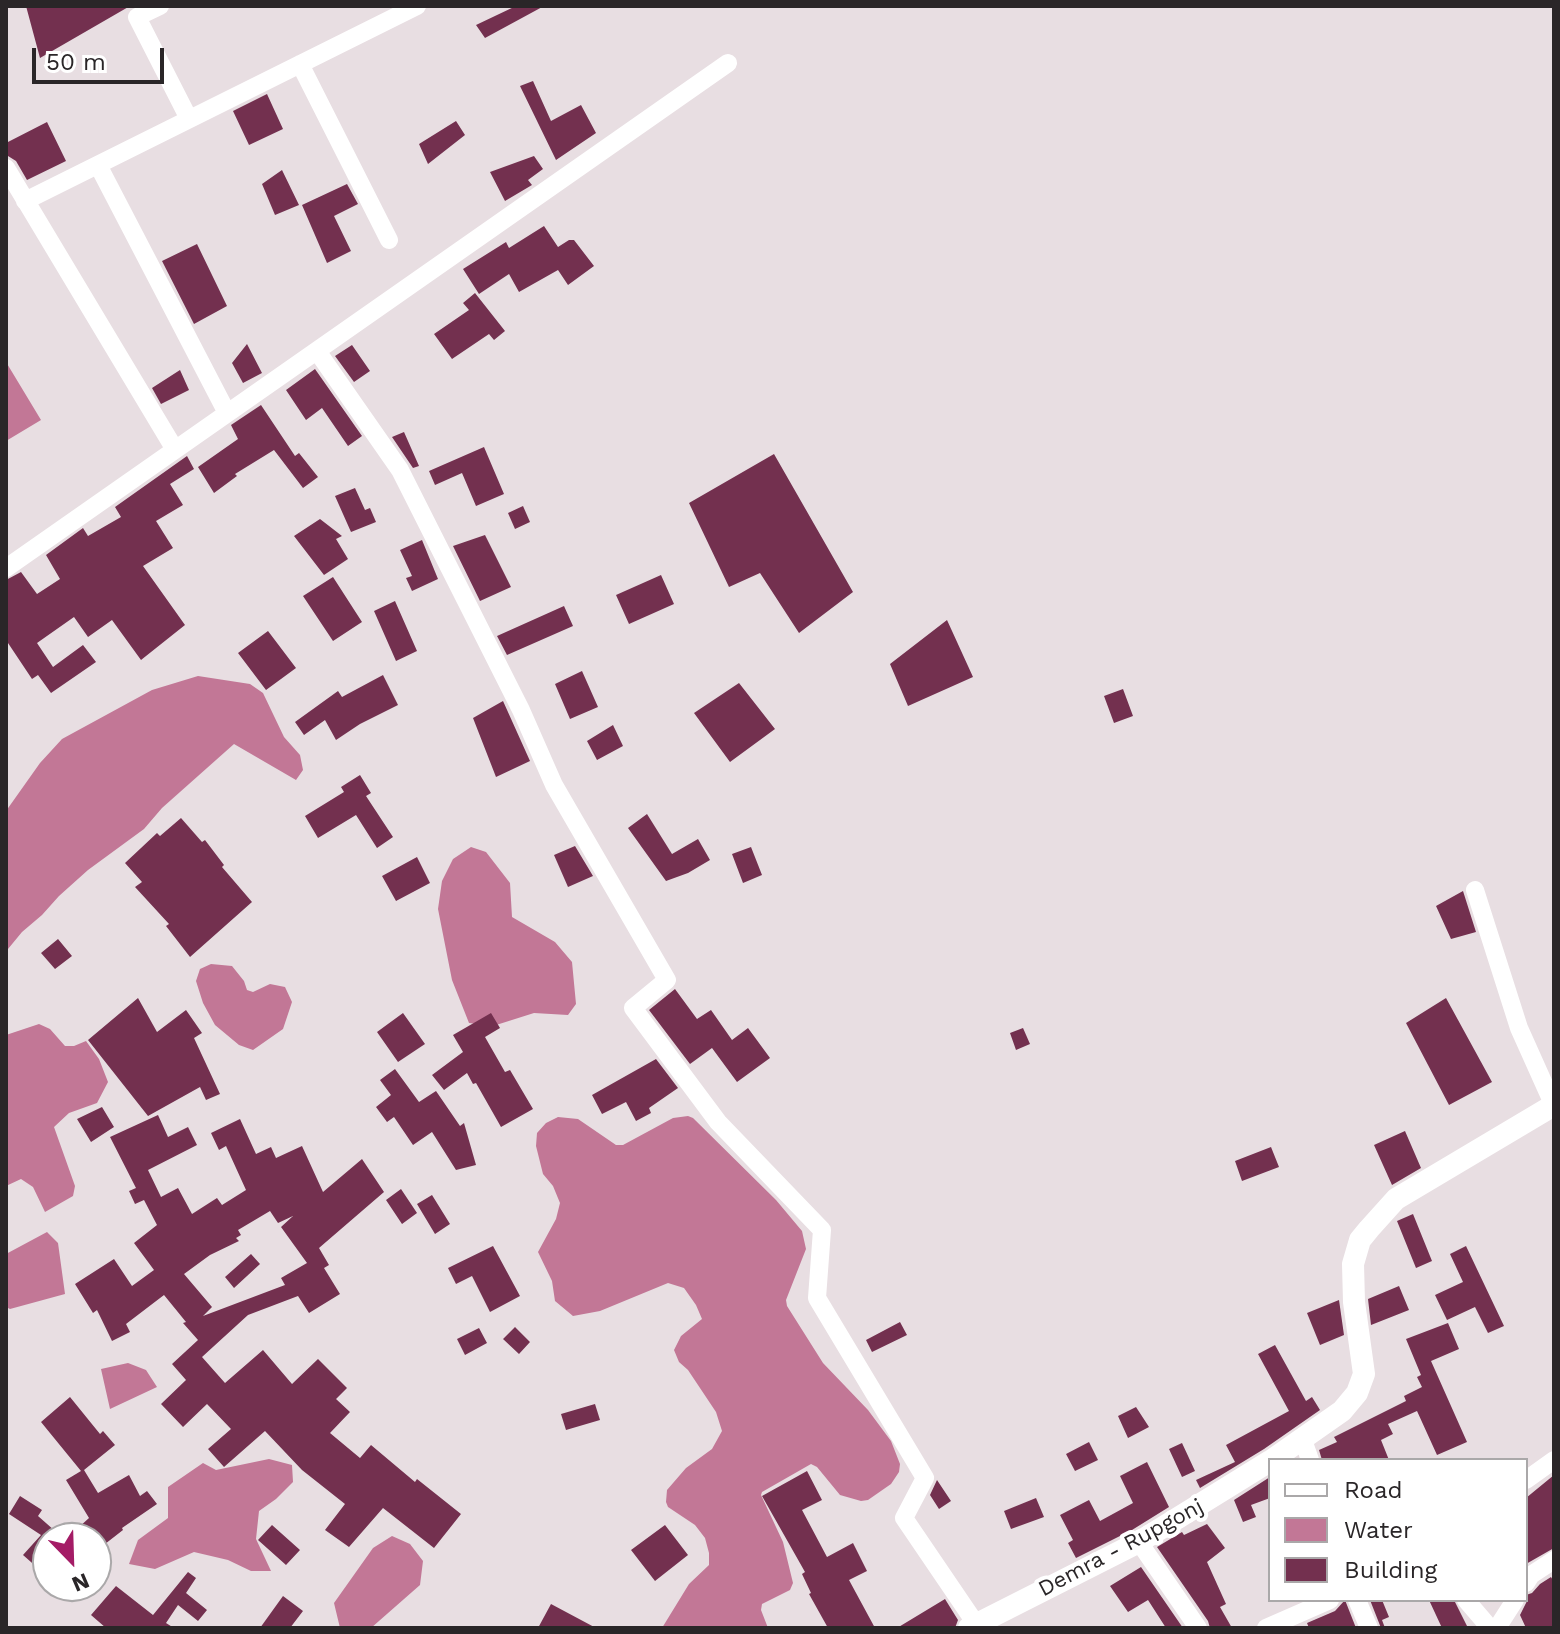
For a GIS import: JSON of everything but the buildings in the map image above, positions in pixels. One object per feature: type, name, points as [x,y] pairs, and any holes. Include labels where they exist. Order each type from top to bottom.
[{"type":"street","points":[[160,6],[137,17],[189,119]]},
{"type":"street","points":[[25,201],[417,6]]},
{"type":"street","points":[[6,568],[728,63]]},
{"type":"street","points":[[300,64],[389,240]]},
{"type":"street","points":[[98,165],[227,413]]},
{"type":"street","points":[[6,168],[174,448]]},
{"type":"street","points":[[317,351],[400,470],[521,710],[554,785],[667,980],[633,1008],[718,1122],[822,1230],[817,1298],[925,1478],[904,1518],[973,1626]]},
{"type":"street","points":[[1475,890],[1519,1028],[1554,1106]]},
{"type":"street","name":"Demra - Rupgonj","points":[[1281,1458],[1306,1450],[1357,1393],[1364,1374],[1354,1302],[1353,1264],[1360,1240],[1396,1199],[1554,1106]]},
{"type":"street","points":[[1528,1479],[1554,1460]]},
{"type":"street","name":"Demra - Rupgonj","points":[[973,1626],[1139,1542],[1268,1463]]},
{"type":"street","points":[[1139,1542],[1198,1628]]},
{"type":"street","points":[[1528,1580],[1554,1560]]},
{"type":"street","points":[[1266,1628],[1325,1602]]},
{"type":"street","points":[[1358,1602],[1369,1628]]},
{"type":"street","points":[[1468,1602],[1490,1628]]},
{"type":"street","points":[[1497,1628],[1514,1602]]},
{"type":"water","points":[[6,362],[41,420],[6,441]]},
{"type":"water","points":[[198,676],[250,684],[263,693],[284,737],[300,755],[303,770],[296,780],[234,744],[162,808],[144,829],[88,870],[59,896],[22,932],[6,955],[6,811],[40,763],[62,739],[152,690]]},
{"type":"water","points":[[471,847],[486,852],[510,883],[512,917],[555,942],[572,962],[576,1004],[568,1015],[534,1013],[493,1026],[469,1023],[452,980],[438,909],[442,881],[453,859]]},
{"type":"water","points":[[211,964],[232,966],[247,990],[253,992],[270,984],[285,987],[292,1002],[283,1029],[253,1050],[239,1045],[215,1025],[196,981],[200,969]]},
{"type":"water","points":[[39,1024],[50,1029],[65,1046],[86,1041],[99,1059],[108,1082],[97,1103],[69,1113],[54,1127],[75,1186],[73,1196],[45,1212],[33,1187],[21,1179],[6,1186],[6,1035]]},
{"type":"water","points":[[688,1116],[776,1200],[802,1231],[806,1249],[786,1300],[787,1306],[823,1363],[868,1410],[891,1441],[900,1464],[891,1484],[868,1500],[840,1495],[811,1464],[762,1492],[783,1542],[793,1583],[790,1590],[762,1604],[761,1610],[768,1628],[662,1628],[689,1584],[709,1565],[705,1538],[695,1525],[668,1507],[666,1502],[667,1490],[686,1468],[712,1449],[722,1431],[716,1412],[688,1370],[679,1362],[674,1350],[681,1336],[702,1319],[696,1305],[684,1288],[668,1283],[600,1311],[573,1316],[555,1301],[552,1281],[538,1252],[556,1219],[560,1203],[553,1186],[543,1174],[536,1146],[537,1133],[546,1123],[558,1117],[578,1119],[616,1145],[623,1145],[673,1118]]},
{"type":"water","points":[[47,1232],[58,1243],[65,1294],[10,1309],[6,1307],[6,1254]]},
{"type":"water","points":[[128,1363],[146,1370],[157,1387],[110,1409],[101,1369]]},
{"type":"water","points":[[269,1459],[292,1465],[293,1482],[259,1511],[256,1539],[271,1571],[251,1571],[228,1560],[194,1552],[155,1569],[129,1564],[138,1540],[168,1518],[168,1487],[203,1463],[216,1470]]},
{"type":"water","points":[[392,1536],[410,1544],[423,1561],[420,1585],[371,1628],[340,1628],[334,1603],[373,1548]]}]
